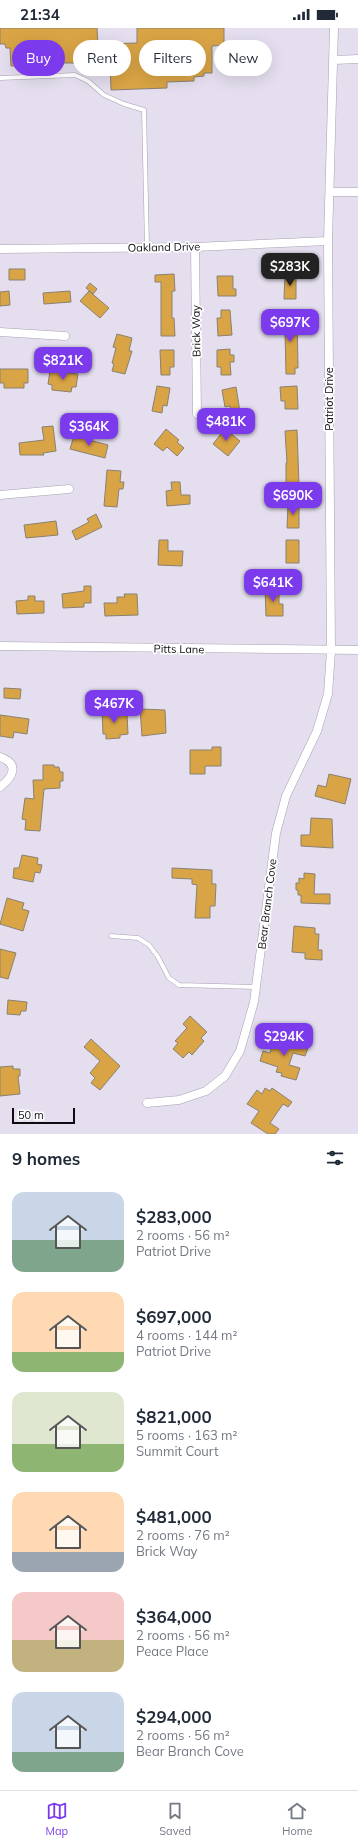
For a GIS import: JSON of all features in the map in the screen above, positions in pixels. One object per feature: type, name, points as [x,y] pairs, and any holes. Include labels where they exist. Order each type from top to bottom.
[{"type":"street","name":"Patriot Drive","points":[[331,651],[328,242],[334,28]]},
{"type":"street","points":[[334,60],[358,59]]},
{"type":"street","points":[[330,192],[358,192]]},
{"type":"street","name":"Oakland Drive","points":[[0,249],[195,247],[328,242]]},
{"type":"street","name":"Brick Way","points":[[195,247],[197,414]]},
{"type":"street","points":[[0,332],[65,336]]},
{"type":"street","points":[[0,495],[70,488]]},
{"type":"street","name":"Pitts Lane","points":[[0,646],[331,651],[358,650]]},
{"type":"street","name":"Bear Branch Cove","points":[[147,1103],[179,1100],[203,1092],[225,1076],[240,1051],[254,1002],[276,833],[286,796],[317,731],[328,694],[331,651]]},
{"type":"street","points":[[0,757],[9,761],[13,768],[11,777],[0,787]]},
{"type":"lane","points":[[0,78],[75,75],[88,81],[104,95],[124,104],[144,110],[147,247]]},
{"type":"lane","points":[[111,936],[138,938],[149,945],[158,957],[169,978],[179,985],[256,987]]},
{"type":"building","points":[[0,28],[97,28],[98,40],[73,40],[73,63],[65,63],[65,40],[12,40],[12,66],[10,48],[6,48],[5,44],[0,44]]},
{"type":"building","points":[[137,28],[224,28],[224,40],[214,40],[214,46],[212,46],[212,73],[206,73],[206,40],[139,40],[139,76],[204,76],[194,77],[194,81],[167,82],[167,88],[111,90],[110,76],[131,76],[131,43],[137,43]]},
{"type":"building","points":[[9,269],[25,269],[25,280],[9,280]]},
{"type":"building","points":[[174,274],[175,291],[172,291],[172,318],[174,318],[175,336],[161,336],[161,282],[155,282],[155,275]]},
{"type":"building","points":[[285,275],[296,275],[296,299],[284,299]]},
{"type":"building","points":[[217,276],[233,276],[233,289],[236,289],[236,296],[218,296]]},
{"type":"building","points":[[90,283],[97,289],[93,294],[86,288]]},
{"type":"building","points":[[9,291],[10,305],[0,306],[0,292]]},
{"type":"building","points":[[70,291],[71,302],[44,304],[43,293]]},
{"type":"building","points":[[89,291],[109,308],[100,318],[80,301]]},
{"type":"building","points":[[221,310],[230,310],[232,335],[218,336],[217,318],[221,318]]},
{"type":"building","points":[[297,315],[298,368],[295,368],[295,374],[286,374],[285,331],[276,331],[276,324],[285,324],[285,316]]},
{"type":"building","points":[[117,334],[132,338],[129,351],[132,351],[125,374],[112,371],[114,364],[112,363],[116,348],[113,347]]},
{"type":"building","points":[[230,349],[230,355],[234,355],[234,362],[230,362],[231,375],[221,375],[221,367],[217,367],[217,350]]},
{"type":"building","points":[[160,350],[174,350],[174,367],[170,367],[170,375],[161,375]]},
{"type":"building","points":[[0,369],[28,369],[28,383],[24,383],[24,388],[4,388],[4,383],[0,383]]},
{"type":"building","points":[[50,371],[78,374],[76,387],[72,387],[71,392],[52,390],[52,385],[48,384]]},
{"type":"building","points":[[157,386],[170,388],[167,406],[163,405],[162,413],[152,411]]},
{"type":"building","points":[[297,386],[298,409],[285,409],[285,401],[281,401],[280,387]]},
{"type":"building","points":[[236,387],[240,412],[231,414],[230,406],[225,407],[222,390]]},
{"type":"building","points":[[53,426],[56,451],[43,453],[44,455],[20,455],[19,443],[44,440],[42,427]]},
{"type":"building","points":[[166,429],[179,440],[177,442],[184,448],[177,456],[167,447],[163,451],[154,444]]},
{"type":"building","points":[[225,429],[240,441],[228,456],[213,444]]},
{"type":"building","points":[[297,430],[299,485],[286,486],[287,463],[285,431]]},
{"type":"building","points":[[74,436],[108,445],[105,458],[70,449]]},
{"type":"building","points":[[107,470],[121,471],[120,482],[124,482],[123,489],[119,489],[117,507],[104,506]]},
{"type":"building","points":[[171,482],[180,482],[181,495],[190,495],[190,504],[167,506],[166,491],[172,490]]},
{"type":"building","points":[[288,504],[299,504],[299,528],[287,528]]},
{"type":"building","points":[[96,514],[102,527],[76,540],[72,531],[89,522],[87,519]]},
{"type":"building","points":[[56,521],[58,535],[26,538],[24,525]]},
{"type":"building","points":[[159,540],[168,540],[168,551],[183,551],[182,566],[158,565]]},
{"type":"building","points":[[286,540],[299,540],[299,563],[286,563]]},
{"type":"building","points":[[84,586],[91,586],[91,603],[84,603],[84,607],[63,608],[62,594],[84,591]]},
{"type":"building","points":[[265,587],[272,587],[272,591],[279,591],[279,604],[283,604],[283,616],[266,616]]},
{"type":"building","points":[[124,594],[137,594],[138,615],[105,616],[104,603],[117,603],[117,597],[125,597]]},
{"type":"building","points":[[28,596],[35,596],[35,601],[44,601],[44,613],[17,614],[16,601],[28,600]]},
{"type":"building","points":[[4,688],[21,689],[20,699],[4,698]]},
{"type":"building","points":[[102,708],[113,708],[113,715],[127,714],[128,734],[120,735],[120,738],[106,739],[106,734],[103,734]]},
{"type":"building","points":[[140,709],[165,710],[166,733],[142,736]]},
{"type":"building","points":[[0,715],[29,719],[27,734],[14,732],[13,738],[0,736]]},
{"type":"building","points":[[212,747],[221,747],[221,766],[205,766],[205,774],[190,774],[190,750],[212,750]]},
{"type":"building","points":[[43,765],[54,765],[54,767],[59,767],[60,772],[63,772],[63,781],[60,781],[60,788],[44,789],[40,831],[25,830],[26,820],[22,819],[25,798],[34,799],[33,780],[43,780]]},
{"type":"building","points":[[329,774],[351,779],[345,804],[315,796],[318,785],[326,787]]},
{"type":"building","points":[[311,818],[332,819],[333,848],[301,846],[301,835],[310,835]]},
{"type":"building","points":[[22,855],[38,858],[37,864],[42,865],[40,873],[35,872],[33,882],[13,878],[14,868],[19,868]]},
{"type":"building","points":[[172,868],[212,870],[212,884],[216,884],[215,906],[210,906],[210,918],[195,918],[197,885],[192,884],[192,879],[172,878]]},
{"type":"building","points":[[304,873],[315,874],[314,894],[330,894],[330,904],[301,903],[301,895],[298,895],[296,883],[299,883],[299,878],[304,879]]},
{"type":"building","points":[[7,898],[24,903],[22,909],[29,911],[23,931],[0,924]]},
{"type":"building","points":[[294,926],[315,928],[315,934],[319,934],[318,950],[322,950],[322,960],[305,959],[305,953],[292,952]]},
{"type":"building","points":[[0,949],[16,953],[8,979],[0,977]]},
{"type":"building","points":[[8,1000],[27,1002],[26,1011],[21,1011],[20,1015],[7,1014]]},
{"type":"building","points":[[190,1016],[207,1032],[201,1038],[204,1041],[192,1055],[189,1052],[183,1058],[173,1049],[178,1043],[175,1041],[187,1028],[183,1024]]},
{"type":"building","points":[[275,1035],[292,1040],[291,1043],[308,1048],[305,1056],[293,1053],[289,1065],[300,1068],[296,1080],[281,1076],[282,1073],[276,1072],[278,1067],[260,1061],[263,1051],[270,1053]]},
{"type":"building","points":[[91,1039],[120,1066],[100,1090],[91,1083],[95,1078],[90,1073],[100,1061],[84,1047]]},
{"type":"building","points":[[13,1066],[13,1069],[20,1069],[20,1076],[18,1076],[20,1094],[0,1096],[0,1067]]},
{"type":"building","points":[[265,1088],[270,1091],[272,1088],[292,1102],[288,1107],[283,1104],[270,1123],[279,1129],[275,1134],[268,1134],[251,1123],[259,1111],[247,1104],[257,1090],[262,1094]]}]
